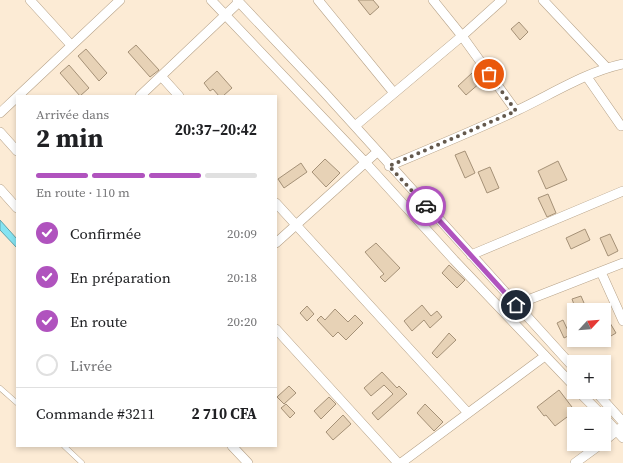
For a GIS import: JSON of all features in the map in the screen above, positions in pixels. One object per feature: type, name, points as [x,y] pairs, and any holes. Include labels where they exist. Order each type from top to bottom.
[{"type":"street","points":[[30,0],[71,45]]},
{"type":"street","points":[[18,95],[120,0]]},
{"type":"street","points":[[211,0],[233,7],[355,126],[389,166],[567,360]]},
{"type":"street","points":[[318,0],[394,93]]},
{"type":"street","points":[[433,0],[462,36],[516,111]]},
{"type":"street","points":[[355,126],[462,36],[502,0]]},
{"type":"street","points":[[543,0],[607,68]]},
{"type":"street","points":[[141,95],[233,7]]},
{"type":"street","points":[[233,7],[365,162],[567,379]]},
{"type":"street","points":[[389,166],[516,111],[587,76],[607,68],[623,64]]},
{"type":"street","points":[[161,76],[178,95]]},
{"type":"street","points":[[587,76],[621,126]]},
{"type":"street","points":[[0,113],[16,97]]},
{"type":"street","points":[[0,132],[16,150]]},
{"type":"street","points":[[277,242],[377,152]]},
{"type":"street","points":[[0,189],[16,207]]},
{"type":"street","points":[[471,255],[623,191]]},
{"type":"street","points":[[277,204],[468,413]]},
{"type":"street","points":[[516,305],[623,263]]},
{"type":"street","points":[[601,272],[623,320]]},
{"type":"street","points":[[277,330],[398,463]]},
{"type":"street","points":[[401,463],[545,356]]},
{"type":"street","points":[[586,399],[594,407]]},
{"type":"street","points":[[602,399],[623,422]]},
{"type":"street","points":[[611,423],[621,431],[611,437]]},
{"type":"street","points":[[233,447],[248,463]]},
{"type":"street","points":[[575,463],[591,451]]},
{"type":"lane","points":[[0,388],[16,402]]},
{"type":"lane","points":[[65,447],[77,463]]},
{"type":"lane","points":[[65,447],[82,463]]},
{"type":"water","points":[[0,220],[16,238],[16,247],[0,230]]},
{"type":"building","points":[[358,0],[373,0],[379,7],[370,15]]},
{"type":"building","points":[[519,22],[528,32],[520,40],[511,29]]},
{"type":"building","points":[[136,45],[159,70],[150,77],[128,52]]},
{"type":"building","points":[[86,49],[107,73],[99,81],[78,56]]},
{"type":"building","points":[[69,65],[89,88],[79,95],[60,73]]},
{"type":"building","points":[[217,71],[232,88],[224,95],[218,95],[213,89],[210,91],[204,83]]},
{"type":"building","points":[[472,73],[481,82],[466,95],[458,86]]},
{"type":"building","points":[[465,151],[475,173],[465,178],[455,155]]},
{"type":"building","points":[[325,159],[340,173],[326,187],[312,172]]},
{"type":"building","points":[[558,161],[567,180],[546,189],[538,171]]},
{"type":"building","points":[[301,163],[307,172],[284,188],[278,179]]},
{"type":"building","points":[[490,167],[499,188],[487,193],[478,172]]},
{"type":"building","points":[[548,194],[556,213],[547,217],[538,198]]},
{"type":"building","points":[[585,229],[590,240],[571,249],[566,238]]},
{"type":"building","points":[[610,234],[618,251],[608,256],[600,238]]},
{"type":"building","points":[[376,243],[400,268],[385,282],[380,277],[384,274],[365,252]]},
{"type":"building","points":[[449,265],[465,280],[457,288],[442,273]]},
{"type":"building","points":[[581,296],[584,303],[573,303],[572,299]]},
{"type":"building","points":[[422,305],[431,316],[437,311],[442,317],[430,328],[424,320],[412,331],[404,321]]},
{"type":"building","points":[[307,306],[314,314],[307,321],[300,313]]},
{"type":"building","points":[[335,309],[348,322],[355,315],[363,323],[346,340],[338,332],[333,337],[317,320],[321,316],[325,320]]},
{"type":"building","points":[[563,320],[567,329],[567,336],[564,338],[557,323]]},
{"type":"building","points":[[611,325],[616,333],[611,336]]},
{"type":"building","points":[[449,333],[456,340],[437,358],[432,353]]},
{"type":"building","points":[[382,372],[397,388],[399,386],[407,394],[378,420],[372,413],[393,394],[384,385],[371,396],[364,388]]},
{"type":"building","points":[[289,386],[296,393],[284,404],[277,397]]},
{"type":"building","points":[[559,390],[572,407],[567,407],[567,417],[555,426],[537,407]]},
{"type":"building","points":[[329,397],[336,404],[321,419],[314,411]]},
{"type":"building","points":[[286,404],[295,413],[290,418],[281,408]]},
{"type":"building","points":[[425,404],[443,422],[434,431],[417,413]]},
{"type":"building","points":[[343,415],[351,424],[333,440],[326,432]]},
{"type":"way so far","points":[[426,206],[389,166],[516,111],[489,74]]},
{"type":"route","points":[[426,206],[516,305]]}]
